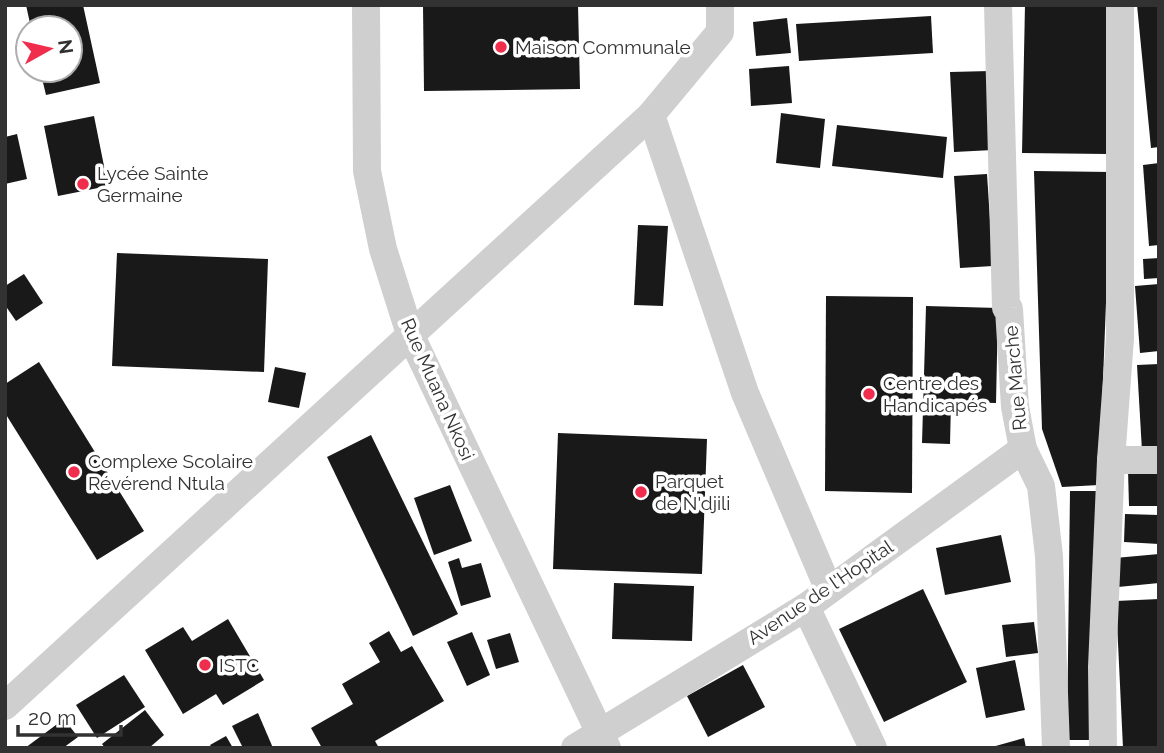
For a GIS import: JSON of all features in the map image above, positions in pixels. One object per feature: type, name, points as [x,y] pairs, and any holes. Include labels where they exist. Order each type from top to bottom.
[{"type":"street","name":"Rue Muana Nkosi","points":[[366,5],[367,171],[383,249],[410,334],[604,739]]},
{"type":"street","points":[[5,706],[651,115],[720,32],[720,5]]},
{"type":"street","name":"Rue Marche","points":[[998,5],[1006,308],[1009,309],[1015,407],[1023,449],[1041,486],[1049,556],[1056,748]]},
{"type":"street","points":[[1102,748],[1102,667],[1111,460],[1120,338],[1120,5]]},
{"type":"street","points":[[651,115],[744,393],[829,590]]},
{"type":"street","name":"Avenue de l'Hopital","points":[[575,748],[604,739],[806,607],[1023,449]]},
{"type":"street","points":[[1111,460],[1159,460]]},
{"type":"street","points":[[806,607],[873,748]]},
{"type":"building","points":[[26,5],[83,5],[100,83],[46,95],[43,84],[84,84],[84,14],[28,14]]},
{"type":"building","name":"Maison Communale","points":[[423,5],[578,5],[580,89],[424,91]]},
{"type":"building","points":[[1025,5],[1110,5],[1107,154],[1022,153]]},
{"type":"building","points":[[1137,5],[1159,5],[1159,147],[1151,148]]},
{"type":"building","points":[[931,16],[933,53],[799,61],[796,24]]},
{"type":"building","points":[[787,18],[791,53],[756,56],[753,22]]},
{"type":"building","points":[[789,66],[792,103],[751,106],[749,69]]},
{"type":"building","points":[[990,71],[993,150],[954,152],[950,72]]},
{"type":"building","points":[[781,113],[825,119],[820,168],[776,163]]},
{"type":"building","points":[[94,116],[108,186],[58,196],[44,126]]},
{"type":"building","points":[[837,125],[947,137],[943,178],[832,166]]},
{"type":"building","points":[[17,134],[27,179],[5,184],[5,137]]},
{"type":"building","points":[[1159,163],[1159,245],[1149,246],[1143,165]]},
{"type":"building","points":[[1034,171],[1111,172],[1099,485],[1062,487],[1042,429]]},
{"type":"building","points":[[987,174],[993,266],[960,268],[954,176]]},
{"type":"building","points":[[638,225],[668,226],[663,306],[634,305]]},
{"type":"building","points":[[117,253],[268,259],[264,372],[112,366]]},
{"type":"building","points":[[1159,258],[1159,278],[1144,279],[1143,259]]},
{"type":"building","points":[[24,274],[43,303],[16,321],[5,305],[5,286]]},
{"type":"building","points":[[1159,284],[1159,351],[1140,353],[1135,286]]},
{"type":"building","name":"Centre des Handicapés","points":[[826,296],[913,297],[912,493],[825,491]]},
{"type":"building","points":[[926,306],[998,308],[996,403],[951,402],[950,444],[922,443]]},
{"type":"building","name":"Complexe Scolaire Révérend Ntula","points":[[39,362],[144,531],[97,560],[5,413],[5,384]]},
{"type":"building","points":[[1159,364],[1159,450],[1142,451],[1137,365]]},
{"type":"building","points":[[275,367],[306,373],[299,408],[268,402]]},
{"type":"building","points":[[558,433],[707,439],[702,574],[553,569]]},
{"type":"building","points":[[371,435],[458,614],[413,636],[327,457]]},
{"type":"building","points":[[1128,470],[1159,470],[1159,506],[1129,506]]},
{"type":"building","points":[[450,485],[472,541],[434,555],[414,498]]},
{"type":"building","points":[[1070,491],[1097,491],[1094,740],[1067,740]]},
{"type":"building","points":[[1125,514],[1159,515],[1159,544],[1124,542]]},
{"type":"building","points":[[1001,535],[1011,582],[945,595],[936,548]]},
{"type":"building","points":[[1159,554],[1159,583],[1118,587],[1115,558]]},
{"type":"building","points":[[459,558],[462,568],[481,563],[491,597],[461,606],[448,562]]},
{"type":"building","points":[[614,583],[694,586],[692,641],[612,639]]},
{"type":"building","points":[[923,589],[967,682],[884,722],[839,629]]},
{"type":"building","points":[[1159,599],[1159,747],[1123,748],[1116,601]]},
{"type":"building","name":"ISTC","points":[[228,619],[264,680],[223,705],[216,694],[183,714],[145,650],[183,627],[192,641]]},
{"type":"building","points":[[1034,622],[1038,653],[1006,657],[1002,625]]},
{"type":"building","points":[[389,631],[401,652],[412,646],[444,701],[375,741],[379,748],[322,748],[311,728],[353,704],[342,684],[380,662],[369,643]]},
{"type":"building","points":[[472,632],[490,675],[467,686],[447,642]]},
{"type":"building","points":[[510,633],[519,662],[496,669],[487,640]]},
{"type":"building","points":[[1015,660],[1025,710],[986,718],[976,668]]},
{"type":"building","points":[[743,665],[765,707],[708,737],[687,696]]},
{"type":"building","points":[[124,675],[145,707],[97,738],[76,705]]},
{"type":"building","points":[[145,710],[164,735],[149,748],[105,748],[102,744]]},
{"type":"building","points":[[258,713],[273,748],[243,748],[232,726]]},
{"type":"building","points":[[64,719],[78,737],[63,748],[25,748]]},
{"type":"building","points":[[226,736],[233,748],[212,748],[210,745]]},
{"type":"building","points":[[1024,738],[1026,748],[992,748],[992,747]]},
{"type":"place","name":"Maison Communale","points":[[501,47]]},
{"type":"place","name":"Lycée Sainte Germaine","points":[[83,184]]},
{"type":"place","name":"Centre des Handicapés","points":[[869,394]]},
{"type":"place","name":"Complexe Scolaire Révérend Ntula","points":[[74,472]]},
{"type":"place","name":"Parquet de N'djili","points":[[641,492]]},
{"type":"place","name":"ISTC","points":[[205,665]]}]
